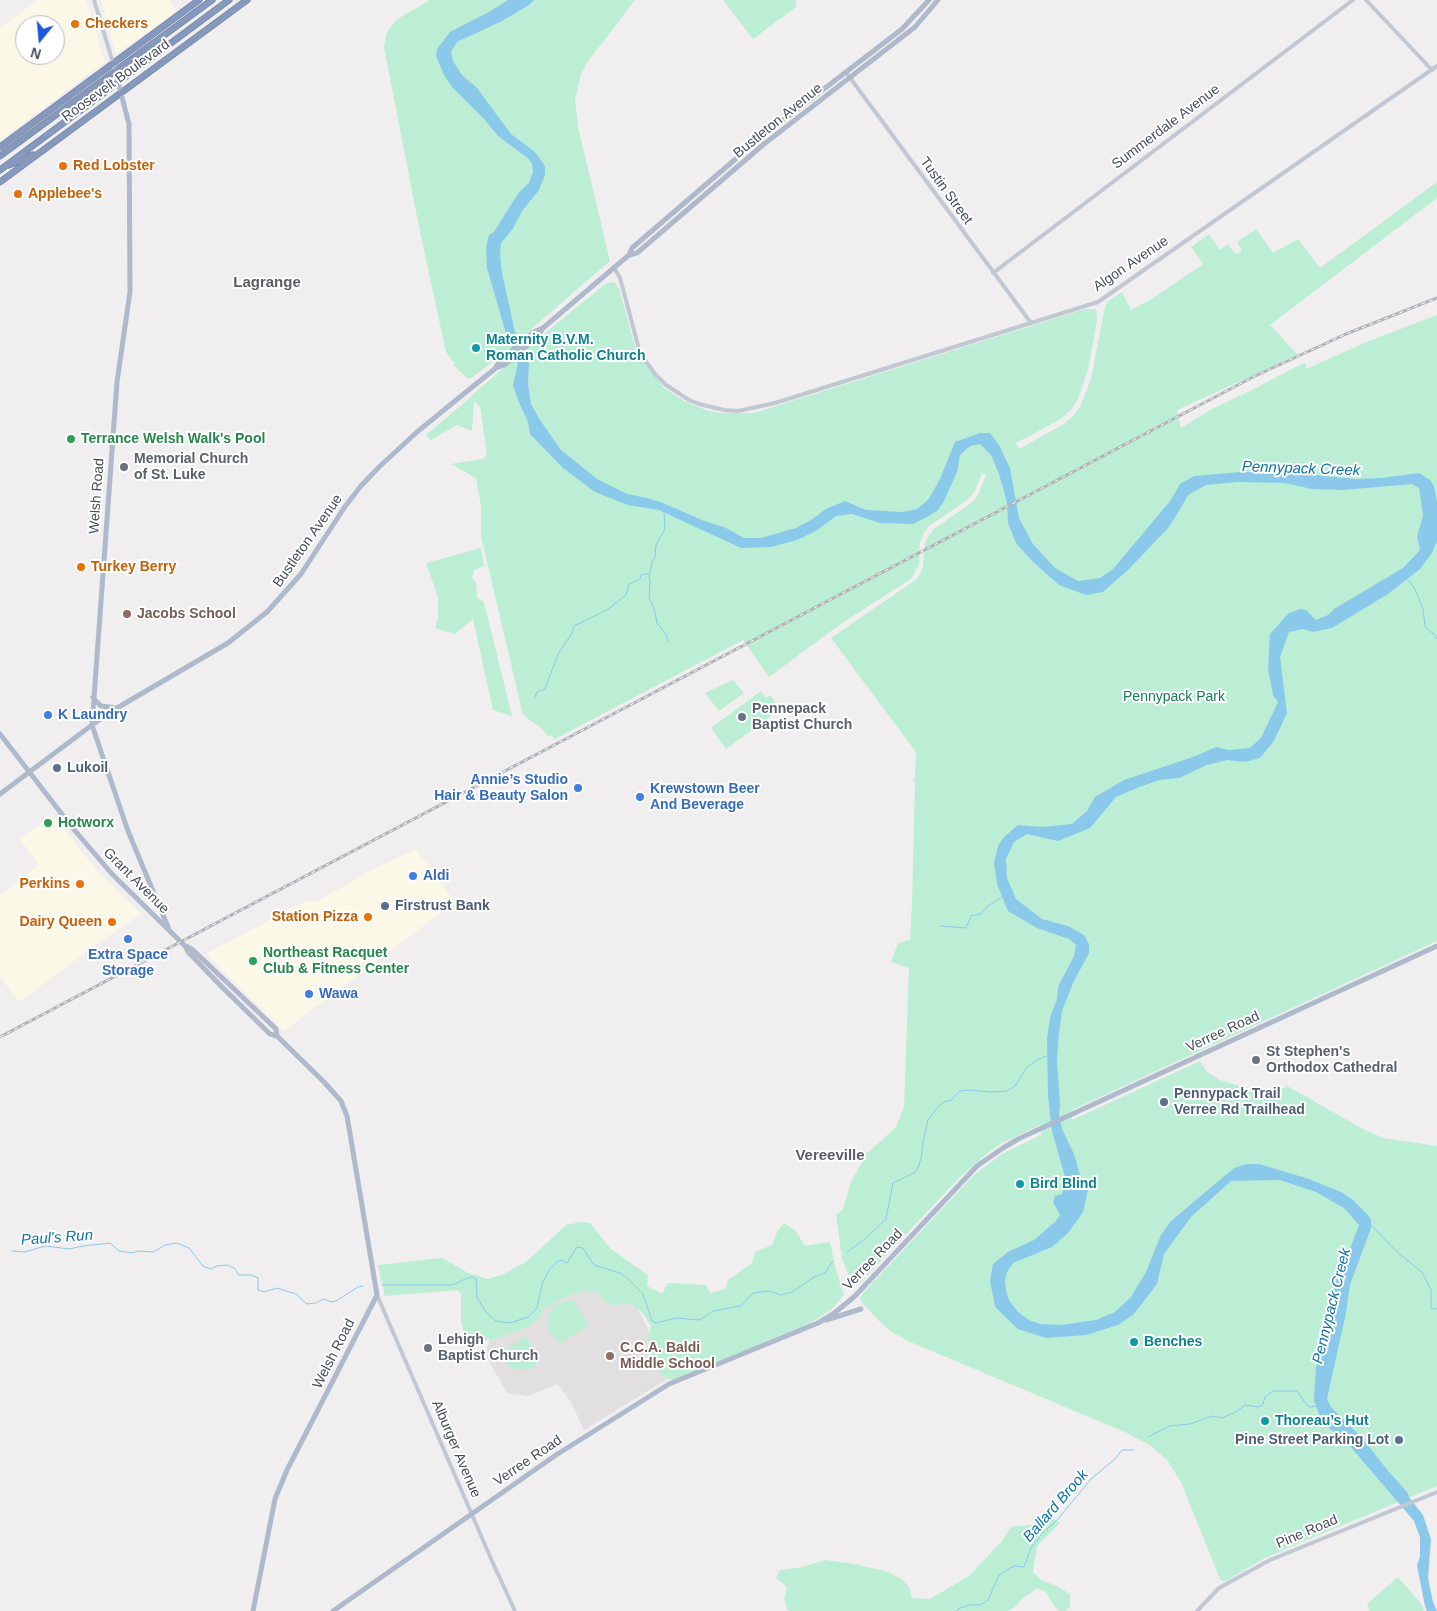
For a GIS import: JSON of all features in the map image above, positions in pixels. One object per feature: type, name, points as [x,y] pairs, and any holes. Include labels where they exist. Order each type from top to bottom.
[{"type":"highway","name":"Roosevelt Boulevard","points":[[0,147],[199,0]]},
{"type":"highway","name":"Roosevelt Boulevard","points":[[0,156],[212,0]]},
{"type":"highway","name":"Roosevelt Boulevard","points":[[0,169],[229,0]]},
{"type":"highway","name":"Roosevelt Boulevard","points":[[0,182],[247,0]]},
{"type":"highway","points":[[8,140],[42,126]]},
{"type":"highway","points":[[0,169],[42,151]]},
{"type":"main road","name":"Bustleton Avenue","points":[[629,255],[632,248],[717,175],[846,71],[902,29],[929,0]]},
{"type":"main road","name":"Bustleton Avenue","points":[[0,794],[92,725],[228,642],[267,612],[301,574],[344,508],[369,477],[417,432],[496,368],[614,267],[629,255],[637,253],[764,144],[915,27],[938,0]]},
{"type":"main road","name":"Welsh Road","points":[[113,63],[129,124],[130,292],[117,382],[92,725],[128,831],[169,930]]},
{"type":"main road","points":[[93,696],[94,700],[101,706],[117,708]]},
{"type":"main road","name":"Grant Avenue","points":[[0,734],[92,852],[185,946],[193,950],[276,1029],[277,1036],[341,1101],[351,1133],[377,1295]]},
{"type":"main road","points":[[153,914],[157,898]]},
{"type":"main road","name":"Verree Road","points":[[333,1611],[556,1455],[669,1384],[818,1323],[854,1297],[977,1166],[1002,1148],[1437,946]]},
{"type":"main road","name":"Welsh Road","points":[[253,1611],[276,1499],[284,1478],[377,1295]]},
{"type":"main road","points":[[818,1323],[861,1308]]},
{"type":"street","name":"Welsh Road","points":[[94,0],[113,63]]},
{"type":"street","name":"Summerdale Avenue","points":[[993,273],[1353,0]]},
{"type":"street","points":[[1366,0],[1432,70]]},
{"type":"street","name":"Algon Avenue","points":[[614,267],[620,278],[640,353],[655,374],[666,385],[689,400],[712,408],[738,411],[775,403],[1098,302],[1437,66]]},
{"type":"street","name":"Tustin Street","points":[[846,71],[1030,323]]},
{"type":"street","name":"Alburger Avenue","points":[[377,1295],[515,1611]]},
{"type":"street","name":"Pine Road","points":[[1197,1611],[1219,1588],[1270,1560],[1437,1492]]},
{"type":"shaded area","points":[[38,0],[86,0],[105,62],[0,140],[0,28],[15,17],[15,65],[65,65],[65,15],[18,15]]},
{"type":"shaded area","points":[[101,0],[169,0],[177,11],[116,54]]},
{"type":"shaded area","points":[[53,815],[99,873],[141,914],[19,1002],[0,977],[0,895],[39,865],[20,839]]},
{"type":"shaded area","points":[[416,849],[455,902],[284,1031],[206,954],[304,902],[318,901],[372,870]]},
{"type":"shaded area","points":[[592,1271],[635,1305],[674,1375],[584,1430],[571,1402],[558,1384],[528,1396],[507,1393],[485,1354],[493,1330]]},
{"type":"green space","name":"Pennypack Park","points":[[430,0],[635,0],[586,64],[580,77],[575,100],[578,127],[610,261],[531,329],[537,340],[605,284],[615,283],[619,288],[635,347],[663,387],[684,401],[706,410],[720,413],[754,413],[1085,309],[1096,309],[1097,320],[1088,370],[1077,401],[1070,411],[1059,420],[1016,443],[1019,449],[1064,424],[1080,407],[1091,379],[1107,302],[1122,292],[1131,310],[1150,300],[1203,264],[1191,247],[1209,234],[1220,250],[1228,244],[1235,254],[1242,251],[1237,242],[1256,229],[1273,253],[1298,239],[1320,268],[1437,182],[1437,198],[1270,325],[1298,355],[1177,410],[1181,428],[1210,410],[1303,363],[1306,364],[1306,369],[1369,341],[1437,315],[1437,941],[1072,1110],[1072,1120],[1200,1061],[1207,1072],[1220,1080],[1272,1096],[1287,1086],[1363,1129],[1383,1138],[1437,1146],[1437,1486],[1290,1547],[1263,1559],[1223,1581],[1220,1579],[1181,1482],[1167,1460],[1151,1446],[1127,1433],[908,1341],[889,1330],[861,1301],[860,1298],[863,1293],[974,1175],[1002,1154],[1041,1135],[1040,1125],[1002,1143],[990,1151],[959,1178],[860,1283],[856,1285],[852,1283],[842,1259],[836,1215],[843,1209],[851,1182],[866,1153],[896,1127],[904,1107],[909,968],[891,962],[898,943],[910,940],[915,782],[913,781],[916,752],[831,638],[917,579],[923,567],[925,543],[929,535],[934,529],[974,501],[986,475],[982,473],[975,491],[966,501],[929,526],[924,532],[920,543],[919,565],[911,579],[842,623],[769,677],[743,640],[555,739],[550,735],[548,736],[542,729],[523,715],[481,536],[481,506],[476,478],[451,464],[483,459],[487,454],[480,407],[474,401],[472,431],[457,425],[431,440],[426,435],[506,366],[501,355],[470,379],[453,365],[455,364],[446,352],[419,227],[384,47],[387,32],[396,20]]},
{"type":"green space","points":[[723,0],[796,0],[796,7],[753,39]]},
{"type":"green space","points":[[481,548],[484,566],[474,570],[472,578],[476,583],[477,598],[484,602],[512,716],[493,710],[473,619],[455,634],[435,628],[438,618],[438,597],[426,563]]},
{"type":"green space","points":[[733,680],[744,693],[719,711],[705,693]]},
{"type":"green space","points":[[761,691],[766,698],[770,695],[780,709],[726,749],[711,728]]},
{"type":"green space","points":[[581,1222],[590,1223],[611,1249],[648,1275],[647,1286],[662,1294],[668,1283],[706,1285],[710,1293],[726,1289],[727,1281],[752,1263],[755,1252],[772,1245],[778,1230],[784,1223],[795,1230],[805,1246],[830,1242],[844,1295],[832,1309],[809,1324],[673,1380],[662,1376],[650,1356],[648,1338],[651,1326],[643,1313],[631,1304],[614,1305],[604,1300],[596,1292],[584,1291],[562,1298],[543,1310],[538,1320],[528,1327],[498,1338],[480,1341],[465,1335],[461,1322],[461,1293],[457,1290],[385,1296],[378,1265],[442,1258],[468,1273],[488,1279],[504,1274],[526,1262],[566,1225]]},
{"type":"green space","points":[[566,1300],[573,1301],[589,1325],[561,1343],[551,1334],[547,1318],[554,1306]]},
{"type":"green space","points":[[526,1337],[540,1360],[534,1367],[528,1370],[515,1369],[507,1364],[501,1352]]},
{"type":"green space","points":[[1048,1514],[1060,1523],[1037,1546],[1033,1572],[1041,1580],[1057,1586],[1070,1594],[1070,1607],[1065,1611],[1060,1611],[1054,1606],[1046,1592],[1037,1588],[1022,1599],[1014,1608],[1007,1611],[790,1611],[787,1609],[784,1599],[787,1587],[776,1578],[780,1570],[803,1567],[825,1560],[885,1571],[900,1578],[909,1587],[912,1598],[930,1599],[969,1576],[1002,1541],[1011,1527],[1035,1524]]},
{"type":"green space","points":[[1398,1577],[1422,1605],[1424,1611],[1370,1611],[1367,1604]]},
{"type":"water","name":"Pennypack Creek","points":[[508,0],[534,0],[502,21],[457,42],[451,52],[453,61],[462,75],[477,88],[511,134],[535,152],[545,166],[545,175],[539,190],[522,211],[512,230],[501,243],[502,273],[515,332],[529,364],[528,383],[531,404],[561,450],[597,479],[627,494],[663,503],[726,528],[744,538],[761,538],[796,528],[826,509],[845,501],[866,510],[903,512],[917,509],[928,500],[940,479],[955,442],[980,433],[990,433],[999,445],[1010,468],[1019,518],[1033,544],[1055,568],[1078,581],[1100,578],[1113,569],[1171,500],[1180,484],[1194,476],[1240,472],[1288,472],[1354,479],[1419,473],[1430,480],[1434,486],[1437,502],[1437,541],[1432,553],[1420,569],[1388,594],[1332,628],[1313,632],[1303,629],[1289,632],[1280,657],[1287,713],[1274,741],[1260,758],[1245,762],[1227,760],[1207,765],[1179,778],[1159,780],[1137,788],[1116,797],[1090,828],[1058,841],[1027,834],[1014,842],[1006,859],[1007,878],[1016,899],[1042,919],[1068,926],[1084,935],[1089,944],[1089,953],[1073,983],[1062,1011],[1057,1060],[1059,1114],[1062,1129],[1074,1154],[1081,1179],[1087,1184],[1088,1190],[1083,1212],[1068,1233],[1052,1247],[1013,1263],[1007,1272],[1005,1280],[1009,1300],[1018,1312],[1029,1320],[1040,1324],[1061,1325],[1096,1320],[1115,1312],[1131,1297],[1146,1272],[1161,1235],[1171,1221],[1234,1168],[1247,1164],[1259,1164],[1309,1179],[1341,1192],[1352,1199],[1368,1215],[1371,1220],[1371,1228],[1350,1285],[1346,1313],[1327,1399],[1331,1407],[1362,1438],[1407,1492],[1423,1515],[1431,1539],[1428,1578],[1437,1611],[1427,1611],[1425,1606],[1417,1566],[1420,1556],[1420,1537],[1414,1521],[1349,1445],[1322,1422],[1314,1400],[1316,1367],[1327,1330],[1336,1279],[1359,1225],[1344,1208],[1316,1192],[1280,1180],[1231,1181],[1191,1217],[1164,1254],[1157,1284],[1134,1314],[1118,1325],[1086,1335],[1046,1338],[1018,1329],[995,1307],[990,1281],[993,1264],[1008,1252],[1034,1240],[1056,1221],[1060,1215],[1053,1202],[1055,1196],[1062,1194],[1065,1177],[1052,1131],[1048,1096],[1047,1038],[1050,1018],[1057,999],[1058,987],[1074,956],[1076,945],[1069,939],[1037,928],[1008,911],[997,884],[994,862],[998,846],[1003,838],[1018,825],[1043,827],[1072,824],[1087,811],[1095,797],[1124,780],[1193,757],[1216,747],[1229,750],[1250,748],[1261,738],[1278,702],[1273,695],[1268,668],[1270,634],[1289,613],[1300,609],[1306,610],[1316,620],[1328,615],[1334,609],[1403,568],[1420,550],[1417,537],[1423,515],[1419,488],[1412,484],[1343,490],[1312,489],[1285,483],[1238,482],[1206,485],[1188,495],[1168,528],[1129,569],[1103,592],[1086,595],[1059,585],[1032,561],[1016,543],[1008,523],[1007,502],[999,474],[991,455],[980,444],[970,446],[960,455],[957,472],[938,510],[913,524],[880,523],[852,514],[836,516],[816,531],[797,540],[771,547],[741,548],[659,510],[628,505],[595,492],[563,468],[530,434],[528,422],[513,385],[518,364],[507,337],[487,268],[486,247],[489,235],[494,232],[519,192],[529,183],[533,172],[532,164],[529,159],[498,136],[452,87],[444,75],[436,56],[437,49],[450,32]]},
{"type":"waterway","points":[[535,697],[537,692],[545,689],[558,654],[572,633],[574,626],[607,610],[626,595],[629,584],[640,579],[641,575],[650,573],[655,557],[656,545],[665,529],[664,511]]},
{"type":"waterway","points":[[649,575],[649,597],[657,623],[666,634],[668,642]]},
{"type":"waterway","points":[[1408,580],[1415,589],[1423,609],[1425,626],[1437,639]]},
{"type":"waterway","points":[[940,926],[966,928],[971,916],[981,914],[988,906],[1002,897]]},
{"type":"waterway","name":"Paul's Run","points":[[847,1252],[865,1239],[886,1219],[893,1183],[914,1173],[918,1168],[928,1120],[936,1109],[945,1101],[950,1101],[960,1091],[1007,1091],[1015,1086],[1027,1067],[1047,1056]]},
{"type":"waterway","points":[[1371,1225],[1398,1253],[1422,1272],[1431,1290],[1431,1308],[1437,1309]]},
{"type":"waterway","name":"Paul's Run","points":[[12,1251],[25,1252],[45,1246],[69,1249],[110,1243],[119,1251],[132,1253],[139,1251],[153,1252],[165,1245],[177,1243],[189,1248],[203,1266],[211,1269],[227,1265],[234,1268],[239,1275],[251,1275],[258,1278],[258,1290],[264,1292],[277,1288],[296,1294],[307,1304],[316,1303],[323,1299],[332,1302],[336,1301],[358,1287],[363,1286]]},
{"type":"waterway","name":"Paul's Run","points":[[382,1285],[453,1285],[472,1277],[476,1279],[477,1297],[486,1312],[496,1321],[510,1323],[528,1317],[537,1308],[542,1284],[549,1270],[558,1261],[561,1260],[567,1263],[577,1247],[583,1248],[593,1264],[620,1273],[627,1278],[643,1294],[652,1321],[656,1323],[676,1318],[700,1320],[713,1311],[741,1306],[753,1293],[769,1291],[781,1295],[792,1292],[814,1277],[825,1273],[833,1261]]},
{"type":"waterway","name":"Ballard Brook","points":[[1148,1437],[1169,1426],[1190,1424],[1212,1416],[1222,1418],[1236,1412],[1245,1405],[1259,1407],[1263,1404],[1265,1397],[1273,1391],[1297,1391],[1310,1407],[1318,1406]]},
{"type":"waterway","name":"Ballard Brook","points":[[957,1611],[968,1605],[980,1605],[988,1600],[999,1575],[1014,1566],[1024,1567],[1031,1548],[1091,1479],[1115,1459],[1122,1450],[1134,1450]]},
{"type":"railway","points":[[0,1037],[1253,377],[1346,334],[1437,298]]},
{"type":"place","name":"Checkers","points":[[75,24]]},
{"type":"place","name":"Red Lobster","points":[[63,166]]},
{"type":"place","name":"Applebee's","points":[[18,194]]},
{"type":"place","name":"Maternity B.V.M. Roman Catholic Church","points":[[476,348]]},
{"type":"place","name":"Terrance Welsh Walk's Pool","points":[[71,439]]},
{"type":"place","name":"Memorial Church of St. Luke","points":[[124,467]]},
{"type":"place","name":"Turkey Berry","points":[[81,567]]},
{"type":"place","name":"Jacobs School","points":[[127,614]]},
{"type":"place","name":"K Laundry","points":[[48,715]]},
{"type":"place","name":"Pennepack Baptist Church","points":[[742,717]]},
{"type":"place","name":"Lukoil","points":[[57,768]]},
{"type":"place","name":"Annie’s Studio Hair & Beauty Salon","points":[[578,788]]},
{"type":"place","name":"Krewstown Beer And Beverage","points":[[640,797]]},
{"type":"place","name":"Hotworx","points":[[48,823]]},
{"type":"place","name":"Aldi","points":[[413,876]]},
{"type":"place","name":"Perkins","points":[[80,884]]},
{"type":"place","name":"Firstrust Bank","points":[[385,906]]},
{"type":"place","name":"Station Pizza","points":[[368,917]]},
{"type":"place","name":"Dairy Queen","points":[[112,922]]},
{"type":"place","name":"Extra Space Storage","points":[[128,939]]},
{"type":"place","name":"Northeast Racquet Club & Fitness Center","points":[[253,961]]},
{"type":"place","name":"Wawa","points":[[309,994]]},
{"type":"place","name":"St Stephen's Orthodox Cathedral","points":[[1256,1060]]},
{"type":"place","name":"Pennypack Trail Verree Rd Trailhead","points":[[1164,1102]]},
{"type":"place","name":"Bird Blind","points":[[1020,1184]]},
{"type":"place","name":"Benches","points":[[1134,1342]]},
{"type":"place","name":"Lehigh Baptist Church","points":[[428,1348]]},
{"type":"place","name":"C.C.A. Baldi Middle School","points":[[610,1356]]},
{"type":"place","name":"Thoreau’s Hut","points":[[1265,1421]]},
{"type":"place","name":"Pine Street Parking Lot","points":[[1399,1440]]},
{"type":"district","name":"Lagrange","points":[[267,283]]},
{"type":"district","name":"Vereeville","points":[[830,1156]]}]
